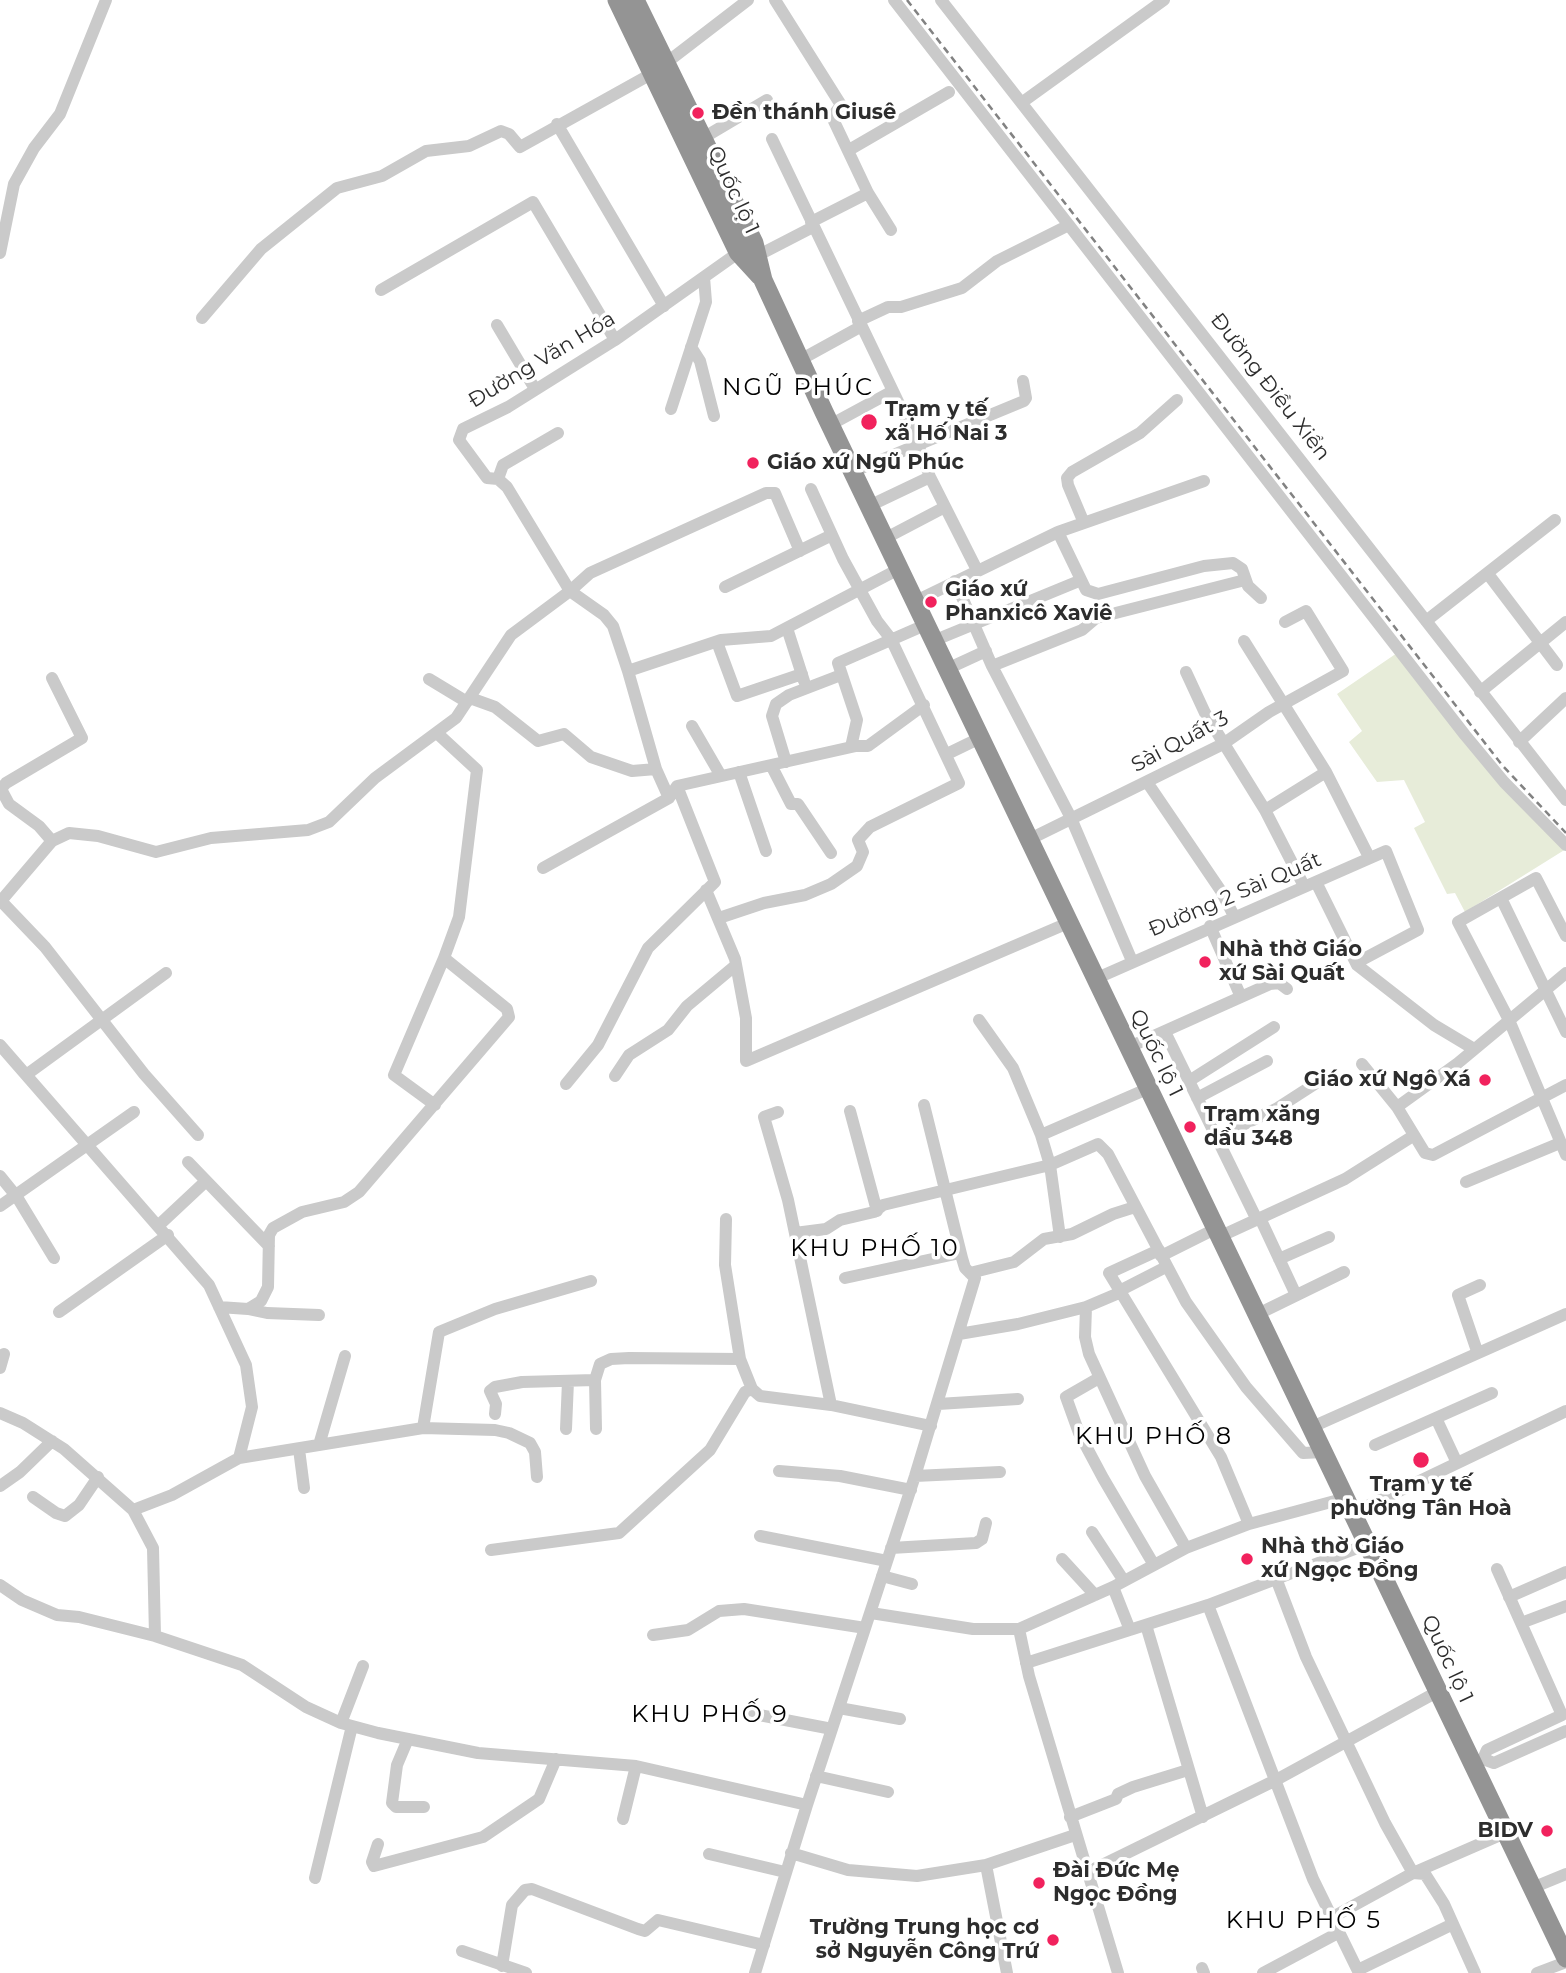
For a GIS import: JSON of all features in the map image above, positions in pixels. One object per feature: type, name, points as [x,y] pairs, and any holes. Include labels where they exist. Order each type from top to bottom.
[{"type":"highway","name":"Quốc lộ 1","points":[[617,0],[703,138],[749,253]]},
{"type":"highway","name":"Quốc lộ 1","points":[[635,0],[659,68],[1147,1089],[1219,1232],[1437,1692],[1478,1762],[1505,1833],[1566,1960]]},
{"type":"street","points":[[0,253],[14,184],[34,148],[60,114],[106,0]]},
{"type":"street","points":[[202,318],[261,249],[337,188],[382,176],[433,149],[470,146],[501,131],[509,134],[520,147],[659,68],[748,0]]},
{"type":"street","points":[[775,0],[841,105],[832,117],[868,193],[891,230]]},
{"type":"street","points":[[894,0],[1465,735],[1504,782],[1566,845]]},
{"type":"street","name":"Đường Điều Xiển","points":[[941,0],[1024,102],[1566,800]]},
{"type":"street","points":[[1024,102],[1164,0]]},
{"type":"street","points":[[849,150],[948,92]]},
{"type":"street","points":[[703,138],[767,100]]},
{"type":"street","points":[[558,124],[664,306]]},
{"type":"street","points":[[772,139],[930,477],[978,570]]},
{"type":"street","name":"Đường Văn Hóa","points":[[570,591],[507,487],[498,479],[484,475],[462,449],[458,434],[615,340],[704,277],[749,253],[812,225],[868,193]]},
{"type":"street","points":[[381,290],[533,202],[615,340]]},
{"type":"street","points":[[800,360],[888,307],[901,307],[962,288],[997,261],[1069,225]]},
{"type":"street","points":[[671,409],[706,302],[704,277]]},
{"type":"street","points":[[497,325],[535,389]]},
{"type":"street","points":[[691,348],[700,361],[714,416]]},
{"type":"street","points":[[852,472],[1024,401],[1026,398],[1023,381]]},
{"type":"street","points":[[830,425],[891,392]]},
{"type":"street","points":[[1084,523],[1067,478],[1072,472],[1140,433],[1177,400]]},
{"type":"street","points":[[498,479],[503,465],[558,433]]},
{"type":"street","points":[[869,506],[930,477]]},
{"type":"street","points":[[914,602],[1058,532],[1204,481]]},
{"type":"street","points":[[719,918],[771,901],[805,895],[852,872],[862,857],[858,840],[870,827],[959,783],[891,639],[877,621],[860,590],[811,489]]},
{"type":"street","points":[[198,1135],[101,1021],[45,947],[0,902],[52,841],[69,833],[88,834],[156,852],[211,838],[309,830],[335,817],[375,778],[438,734],[469,700],[511,635],[590,573],[766,493],[775,493],[800,551]]},
{"type":"street","points":[[884,539],[945,507]]},
{"type":"street","points":[[1426,621],[1555,520]]},
{"type":"street","points":[[1058,532],[1079,581],[1086,590],[1098,594],[1204,566],[1233,563],[1242,569],[1245,580],[1261,598]]},
{"type":"street","points":[[725,587],[832,535]]},
{"type":"street","points":[[628,671],[717,642],[771,636],[899,569]]},
{"type":"street","points":[[1488,574],[1557,665]]},
{"type":"street","points":[[992,666],[1082,630],[1096,618],[1245,580]]},
{"type":"street","points":[[955,581],[992,666],[1071,818],[1132,961]]},
{"type":"street","points":[[851,747],[857,720],[838,663],[891,639],[974,623],[1079,581]]},
{"type":"street","points":[[570,591],[604,615],[613,626],[656,769],[669,797]]},
{"type":"street","name":"Sài Quất 3","points":[[1028,839],[1223,744],[1344,669],[1306,611],[1285,622]]},
{"type":"street","points":[[1480,692],[1566,622]]},
{"type":"street","points":[[787,628],[806,688]]},
{"type":"street","points":[[1244,641],[1286,704],[1326,772],[1370,857]]},
{"type":"street","points":[[717,642],[737,696],[802,674]]},
{"type":"street","points":[[947,669],[986,651]]},
{"type":"street","points":[[1186,672],[1223,744],[1356,963],[1434,1025],[1474,1049]]},
{"type":"street","points":[[786,762],[772,716],[776,704],[789,695],[841,675]]},
{"type":"street","points":[[52,678],[82,738],[6,783],[1,789],[9,804],[39,826],[52,841]]},
{"type":"street","points":[[429,679],[469,700],[495,707],[538,741],[564,734],[591,757],[632,771],[656,769]]},
{"type":"street","points":[[784,680],[789,695]]},
{"type":"street","points":[[1519,742],[1566,698]]},
{"type":"street","points":[[542,868],[669,797],[677,786],[851,747],[868,746],[924,705]]},
{"type":"street","points":[[692,726],[721,776]]},
{"type":"street","points":[[435,1105],[394,1075],[459,917],[477,770],[438,734]]},
{"type":"street","points":[[947,754],[979,738]]},
{"type":"street","points":[[771,765],[791,804],[798,804],[831,853]]},
{"type":"street","points":[[739,772],[766,851]]},
{"type":"street","points":[[1265,810],[1326,772]]},
{"type":"street","points":[[1147,782],[1222,891],[1234,916]]},
{"type":"street","points":[[566,1084],[598,1045],[648,948],[715,882],[677,786]]},
{"type":"street","name":"Đường 2 Sài Quất","points":[[1095,979],[1210,926],[1386,851],[1418,930],[1356,963]]},
{"type":"street","points":[[1566,936],[1536,878],[1458,922],[1509,1020],[1566,1155]]},
{"type":"street","points":[[706,890],[736,965],[746,1018],[743,1059],[748,1061],[1068,923]]},
{"type":"street","points":[[1501,898],[1566,1032]]},
{"type":"street","points":[[1210,926],[1241,997]]},
{"type":"street","points":[[248,1310],[265,1296],[269,1235],[285,1220],[319,1207],[344,1202],[359,1192],[506,1024],[509,1013],[444,958]]},
{"type":"street","points":[[615,1076],[629,1055],[668,1030],[687,1006],[736,965]]},
{"type":"street","points":[[26,1075],[166,973]]},
{"type":"street","points":[[1397,1107],[1474,1049],[1566,973]]},
{"type":"street","points":[[1128,1048],[1276,983],[1287,989]]},
{"type":"street","points":[[979,1020],[1013,1068],[1041,1135],[1050,1165],[1060,1237]]},
{"type":"street","points":[[1189,1081],[1274,1027]]},
{"type":"street","points":[[1165,1032],[1296,1295]]},
{"type":"street","points":[[0,1045],[209,1285],[235,1335],[246,1365],[251,1390],[252,1407],[240,1458]]},
{"type":"street","points":[[1198,1098],[1268,1061]]},
{"type":"street","points":[[1362,1063],[1397,1107],[1425,1153],[1433,1155],[1566,1085]]},
{"type":"street","points":[[1217,1138],[1276,1109],[1321,1080]]},
{"type":"street","points":[[1041,1135],[1147,1089]]},
{"type":"street","points":[[755,1973],[791,1853],[911,1490],[975,1278],[960,1253],[924,1105]]},
{"type":"street","points":[[850,1111],[877,1211]]},
{"type":"street","points":[[0,1206],[17,1197],[134,1112]]},
{"type":"street","points":[[778,1112],[764,1117],[795,1233],[831,1405]]},
{"type":"street","points":[[1249,1524],[1221,1457],[1110,1272],[1162,1258],[1219,1232],[1259,1219],[1345,1179],[1413,1136]]},
{"type":"street","points":[[1466,1182],[1560,1143]]},
{"type":"street","points":[[795,1233],[826,1229],[841,1220],[877,1211],[883,1205],[1050,1165],[1098,1144],[1108,1154],[1186,1302],[1246,1387],[1303,1453],[1324,1452]]},
{"type":"street","points":[[188,1162],[269,1246]]},
{"type":"street","points":[[0,1176],[17,1197],[54,1258]]},
{"type":"street","points":[[59,1312],[163,1230],[206,1181]]},
{"type":"street","points":[[970,1273],[1014,1262],[1044,1239],[1060,1237],[1135,1207]]},
{"type":"street","points":[[726,1219],[725,1265],[740,1359],[752,1389],[760,1396],[831,1405],[931,1426]]},
{"type":"street","points":[[1279,1259],[1329,1237]]},
{"type":"street","points":[[845,1278],[960,1253]]},
{"type":"street","points":[[959,1334],[1018,1324],[1086,1307],[1121,1291],[1162,1258]]},
{"type":"street","points":[[1258,1314],[1344,1272]]},
{"type":"street","points":[[423,1428],[439,1332],[495,1309],[591,1281]]},
{"type":"street","points":[[1477,1351],[1458,1295],[1480,1284]]},
{"type":"street","points":[[219,1307],[267,1313],[319,1315]]},
{"type":"street","points":[[1086,1307],[1085,1336],[1099,1378],[1145,1476],[1186,1548]]},
{"type":"street","points":[[1312,1427],[1477,1351],[1566,1314]]},
{"type":"street","points":[[0,1368],[5,1354]]},
{"type":"street","points":[[319,1446],[345,1356]]},
{"type":"street","points":[[596,1429],[595,1380],[600,1364],[611,1359],[740,1359]]},
{"type":"street","points":[[1099,1378],[1066,1397],[1079,1433],[1102,1478],[1154,1565]]},
{"type":"street","points":[[495,1414],[496,1404],[490,1391],[495,1387],[522,1382],[595,1380]]},
{"type":"street","points":[[566,1429],[569,1381]]},
{"type":"street","points":[[491,1550],[619,1533],[710,1450],[745,1392],[752,1389]]},
{"type":"street","points":[[1375,1445],[1492,1393]]},
{"type":"street","points":[[938,1404],[1018,1399]]},
{"type":"street","points":[[871,1613],[973,1629],[1019,1629],[1119,1584],[1186,1548],[1249,1524],[1349,1505],[1457,1463],[1566,1411]]},
{"type":"street","points":[[0,1413],[51,1441],[98,1477],[133,1510],[153,1548],[155,1636]]},
{"type":"street","points":[[1436,1418],[1457,1463]]},
{"type":"street","points":[[133,1510],[172,1495],[240,1458],[423,1428],[495,1430],[520,1437],[530,1443],[535,1452],[537,1477]]},
{"type":"street","points":[[0,1486],[20,1472],[51,1441]]},
{"type":"street","points":[[299,1450],[304,1488]]},
{"type":"street","points":[[779,1471],[841,1476],[911,1490]]},
{"type":"street","points":[[915,1476],[1000,1472]]},
{"type":"street","points":[[33,1497],[65,1516],[79,1505],[98,1477]]},
{"type":"street","points":[[891,1548],[976,1543],[982,1539],[986,1523]]},
{"type":"street","points":[[1092,1532],[1119,1584],[1130,1630]]},
{"type":"street","points":[[760,1536],[887,1561]]},
{"type":"street","points":[[1026,1663],[1277,1581],[1368,1544]]},
{"type":"street","points":[[1062,1559],[1095,1595]]},
{"type":"street","points":[[1478,1762],[1487,1750],[1562,1716],[1497,1569]]},
{"type":"street","points":[[1509,1597],[1566,1572]]},
{"type":"street","points":[[882,1576],[912,1584]]},
{"type":"street","points":[[1277,1581],[1306,1657],[1385,1823],[1413,1873]]},
{"type":"street","points":[[0,1585],[22,1600],[57,1615],[79,1617],[155,1636],[242,1665],[306,1707],[346,1724],[478,1753],[636,1766],[807,1805]]},
{"type":"street","points":[[1208,1605],[1331,1918],[1359,1972],[1453,1924]]},
{"type":"street","points":[[1521,1623],[1566,1606]]},
{"type":"street","points":[[653,1635],[688,1630],[719,1611],[744,1609],[865,1628]]},
{"type":"street","points":[[1146,1625],[1203,1817]]},
{"type":"street","points":[[1019,1629],[1026,1663],[1075,1835],[1118,1973]]},
{"type":"street","points":[[315,1878],[346,1724],[363,1666]]},
{"type":"street","points":[[1086,1873],[1276,1780],[1437,1692]]},
{"type":"street","points":[[839,1708],[900,1719]]},
{"type":"street","points":[[754,1714],[832,1729]]},
{"type":"street","points":[[1478,1762],[1494,1763],[1566,1731]]},
{"type":"street","points":[[408,1739],[397,1765],[392,1803],[396,1807],[424,1807]]},
{"type":"street","points":[[378,1844],[372,1862],[374,1866],[483,1837],[539,1799],[556,1759]]},
{"type":"street","points":[[623,1819],[636,1766]]},
{"type":"street","points":[[1070,1817],[1116,1799],[1119,1793],[1133,1787],[1188,1770]]},
{"type":"street","points":[[816,1776],[888,1792]]},
{"type":"street","points":[[1331,1918],[1413,1873],[1505,1833]]},
{"type":"street","points":[[791,1853],[879,1875],[917,1876],[986,1865],[1075,1835]]},
{"type":"street","points":[[709,1854],[785,1872]]},
{"type":"street","points":[[986,1865],[1007,1973]]},
{"type":"street","points":[[1413,1873],[1425,1874],[1453,1924],[1475,1973]]},
{"type":"street","points":[[1532,1888],[1566,1874]]},
{"type":"street","points":[[502,1966],[512,1905],[525,1890],[532,1889],[645,1931],[658,1920],[764,1945]]},
{"type":"street","points":[[1263,1973],[1338,1933]]},
{"type":"street","points":[[462,1951],[526,1973]]},
{"type":"street","points":[[1537,1973],[1566,1960]]},
{"type":"green space","points":[[1397,653],[1566,849],[1465,912],[1455,893],[1447,894],[1414,828],[1425,822],[1404,780],[1377,782],[1349,742],[1362,731],[1337,694]]},
{"type":"railway","points":[[907,0],[1502,765],[1566,833]]},
{"type":"place","name":"Đền thánh Giusê","points":[[698,113]]},
{"type":"place","name":"Trạm y tế xã Hố Nai 3","points":[[869,422]]},
{"type":"place","name":"Giáo xứ Ngũ Phúc","points":[[753,463]]},
{"type":"place","name":"Giáo xứ Phanxicô Xaviê","points":[[931,602]]},
{"type":"place","name":"Nhà thờ Giáo xứ Sài Quất","points":[[1205,962]]},
{"type":"place","name":"Giáo xứ Ngô Xá","points":[[1485,1080]]},
{"type":"place","name":"Trạm xăng dầu 348","points":[[1190,1127]]},
{"type":"place","name":"Trạm y tế phường Tân Hoà","points":[[1421,1460]]},
{"type":"place","name":"Nhà thờ Giáo xứ Ngọc Đồng","points":[[1247,1559]]},
{"type":"place","name":"BIDV","points":[[1547,1831]]},
{"type":"place","name":"Đài Đức Mẹ Ngọc Đồng","points":[[1039,1883]]},
{"type":"place","name":"Trường Trung học cơ sở Nguyễn Công Trứ","points":[[1053,1940]]},
{"type":"district","name":"NGŨ PHÚC","points":[[798,388]]},
{"type":"district","name":"KHU PHỐ 10","points":[[875,1249]]},
{"type":"district","name":"KHU PHỐ 8","points":[[1154,1437]]},
{"type":"district","name":"KHU PHỐ 9","points":[[710,1715]]},
{"type":"district","name":"KHU PHỐ 5","points":[[1304,1921]]}]
